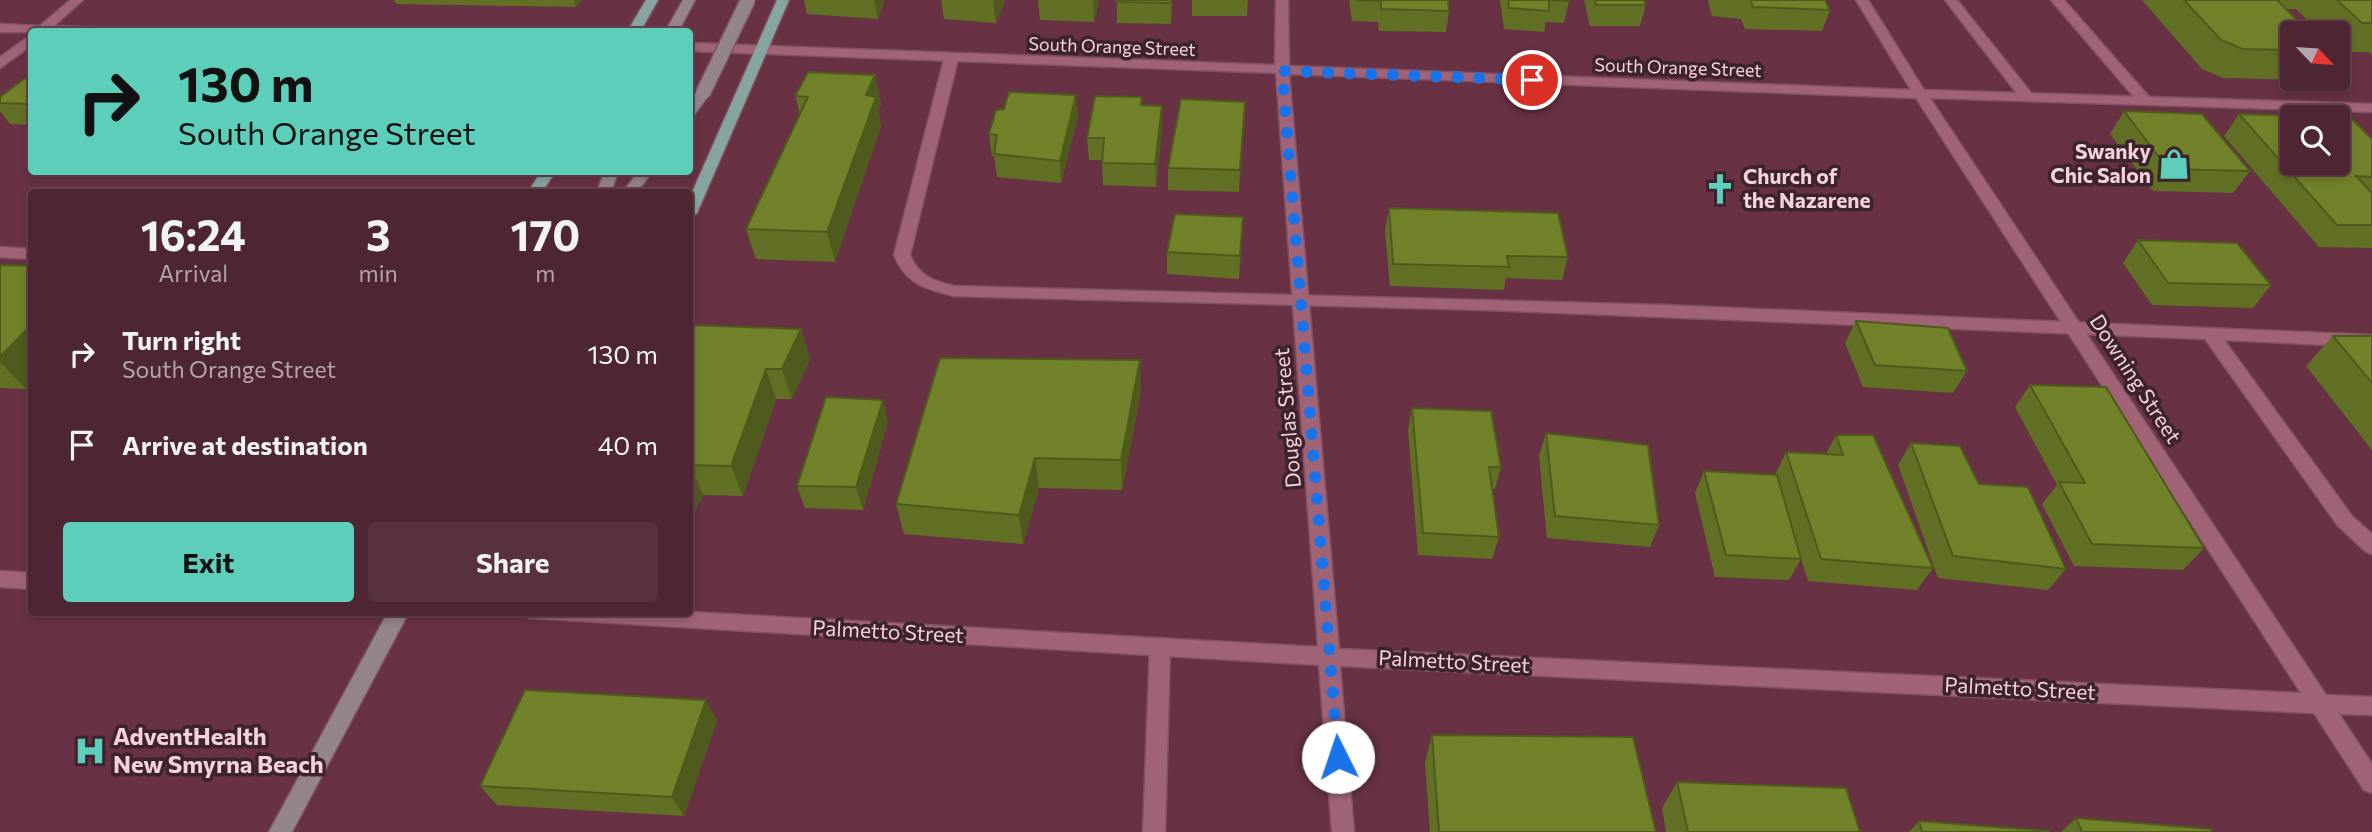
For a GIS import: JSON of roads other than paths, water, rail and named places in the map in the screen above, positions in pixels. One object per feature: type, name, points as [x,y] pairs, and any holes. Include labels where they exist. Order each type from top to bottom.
[{"type":"main road","points":[[635,28],[652,0]]},
{"type":"main road","points":[[673,28],[689,0]]},
{"type":"main road","points":[[693,107],[703,93],[748,0]]},
{"type":"main road","points":[[693,206],[783,0]]},
{"type":"main road","points":[[280,832],[397,616]]},
{"type":"street","points":[[44,28],[77,0]]},
{"type":"street","name":"Douglas Street","points":[[1282,0],[1282,71],[1343,832]]},
{"type":"street","name":"Downing Street","points":[[1862,0],[1920,94],[2372,783]]},
{"type":"street","points":[[1951,0],[2026,97]]},
{"type":"street","points":[[2057,0],[2145,101]]},
{"type":"street","points":[[0,28],[28,32]]},
{"type":"street","points":[[0,64],[28,41]]},
{"type":"street","name":"South Orange Street","points":[[693,47],[1282,71],[2372,108]]},
{"type":"street","points":[[951,59],[902,255],[907,272],[926,283],[954,290],[1301,297],[2073,326],[2372,341]]},
{"type":"street","points":[[0,252],[28,254]]},
{"type":"street","points":[[2210,333],[2345,521],[2372,546]]},
{"type":"street","points":[[0,579],[28,581]]},
{"type":"street","name":"Palmetto Street","points":[[605,616],[1331,657],[2372,706]]},
{"type":"street","points":[[1154,832],[1160,648]]},
{"type":"place","name":"Swanky Chic Salon","points":[[2174,164]]},
{"type":"place","name":"Church of the Nazarene","points":[[1720,189]]},
{"type":"place","name":"AdventHealth New Smyrna Beach","points":[[90,751]]}]
